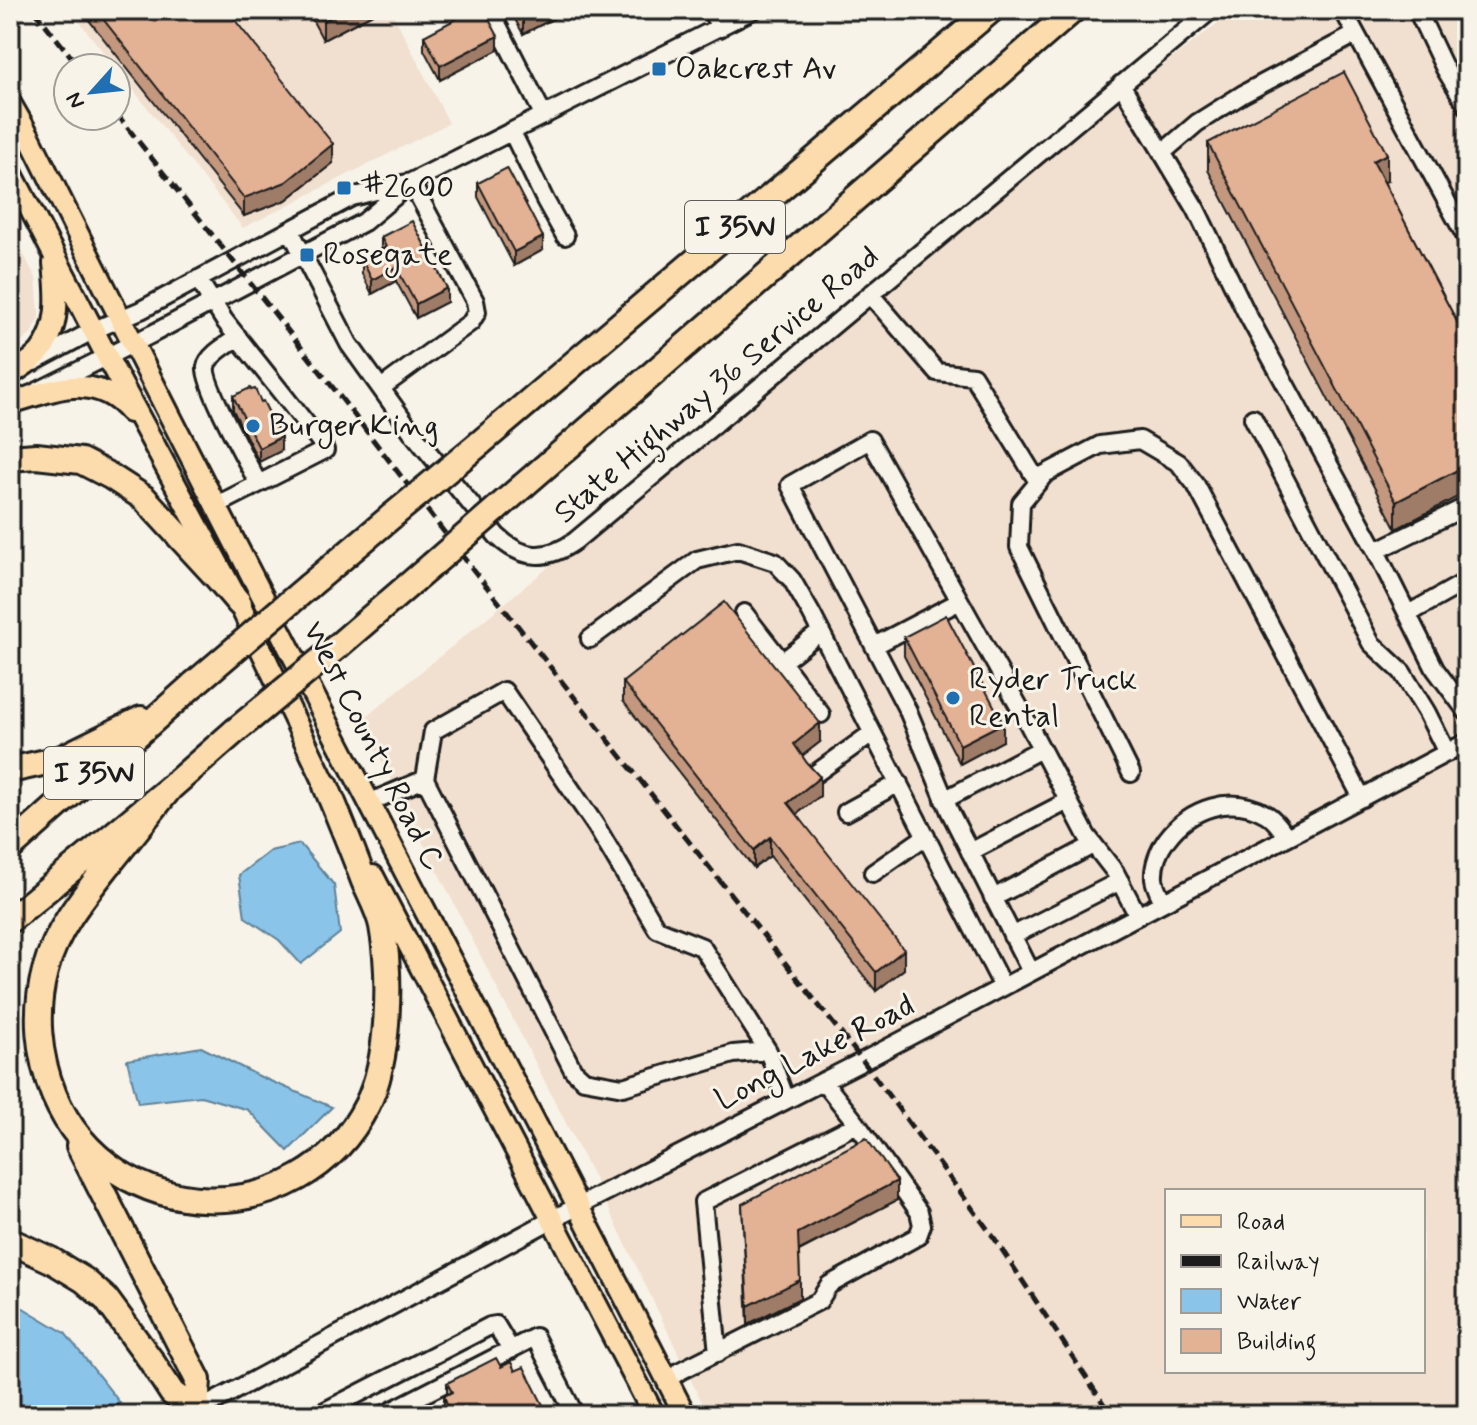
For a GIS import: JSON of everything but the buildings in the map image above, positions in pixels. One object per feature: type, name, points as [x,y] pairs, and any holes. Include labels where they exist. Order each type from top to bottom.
[{"type":"highway","name":"I 35W","points":[[10,848],[186,691],[991,10]]},
{"type":"highway","name":"I 35W","points":[[10,920],[339,645],[1073,10]]},
{"type":"highway","points":[[10,458],[36,456],[81,461],[110,476],[144,498],[239,603]]},
{"type":"highway","points":[[13,768],[60,759],[127,727],[186,691]]},
{"type":"highway","points":[[62,1112],[79,1137],[121,1174],[165,1194],[215,1201],[255,1195],[291,1181],[317,1165],[353,1128],[376,1084],[387,1000],[386,960],[381,923],[326,786]]},
{"type":"highway","points":[[170,788],[65,922],[45,972],[39,1025],[48,1082],[198,1380],[194,1414]]},
{"type":"highway","points":[[10,1241],[51,1260],[84,1280],[106,1299],[172,1393],[194,1414]]},
{"type":"main road","name":"West County Road C","points":[[10,103],[685,1415]]},
{"type":"main road","name":"West County Road C","points":[[10,170],[239,603],[326,786],[654,1415]]},
{"type":"main road","points":[[12,373],[39,354],[51,336],[57,294],[54,255]]},
{"type":"main road","points":[[15,402],[58,388],[93,388],[121,402],[148,434]]},
{"type":"street","points":[[490,10],[544,116]]},
{"type":"street","points":[[711,10],[720,28]]},
{"type":"street","points":[[12,373],[94,330],[141,310],[352,197],[411,182],[753,10]]},
{"type":"street","name":"State Highway 36 Service Road","points":[[290,230],[349,344],[415,436],[508,546],[520,553],[549,554],[575,541],[1211,10]]},
{"type":"street","points":[[1343,10],[1467,239]]},
{"type":"street","points":[[1417,10],[1445,69],[1467,106]]},
{"type":"street","points":[[1162,153],[1197,123],[1243,94],[1356,34]]},
{"type":"street","points":[[1121,84],[1196,209],[1246,312],[1376,551],[1435,669],[1467,712]]},
{"type":"street","points":[[512,132],[565,236]]},
{"type":"street","points":[[15,402],[364,222],[411,182]]},
{"type":"street","points":[[381,388],[471,322],[477,312],[475,301],[411,182]]},
{"type":"street","points":[[198,279],[211,303],[325,450],[215,506]]},
{"type":"street","points":[[870,294],[937,372],[973,376],[1038,482]]},
{"type":"street","points":[[238,337],[207,363],[205,371],[258,483]]},
{"type":"street","points":[[1253,418],[1371,643],[1402,672],[1447,753]]},
{"type":"street","points":[[1031,972],[944,800],[908,711],[790,485],[870,440],[1087,836],[1120,881],[1138,916]]},
{"type":"street","points":[[1131,773],[1019,547],[1021,503],[1045,474],[1100,445],[1140,440],[1179,463],[1196,485],[1362,798]]},
{"type":"street","points":[[1376,551],[1467,506]]},
{"type":"street","points":[[590,639],[697,560],[738,550],[775,562],[792,580],[820,632],[1003,987]]},
{"type":"street","points":[[1408,614],[1467,581]]},
{"type":"street","points":[[874,646],[960,601]]},
{"type":"street","points":[[744,613],[821,714]]},
{"type":"street","points":[[782,662],[820,632]]},
{"type":"street","points":[[768,1051],[733,1054],[623,1087],[584,1080],[573,1070],[425,779],[433,731],[504,691],[596,826],[657,929],[702,947],[768,1051],[786,1100]]},
{"type":"street","points":[[815,774],[872,733]]},
{"type":"street","name":"Long Lake Road","points":[[194,1414],[553,1219],[823,1081],[1467,742]]},
{"type":"street","points":[[944,800],[1041,749]]},
{"type":"street","points":[[368,803],[425,779]]},
{"type":"street","points":[[846,812],[899,783]]},
{"type":"street","points":[[970,852],[1068,801]]},
{"type":"street","points":[[1163,902],[1154,882],[1155,866],[1162,846],[1186,819],[1206,809],[1228,804],[1247,807],[1267,815],[1287,837]]},
{"type":"street","points":[[873,873],[926,836]]},
{"type":"street","points":[[993,898],[1093,845]]},
{"type":"street","points":[[1012,936],[1120,881]]},
{"type":"street","points":[[667,1380],[819,1301],[829,1285],[918,1236],[922,1225],[919,1212],[823,1081]]},
{"type":"street","points":[[718,1353],[703,1202],[857,1124]]},
{"type":"street","points":[[317,1415],[490,1326],[496,1325],[511,1350]]},
{"type":"street","points":[[378,1384],[390,1413],[535,1337],[575,1415]]},
{"type":"shaded area","points":[[70,10],[391,10],[449,123],[243,228],[132,88],[132,52],[103,52]]},
{"type":"shaded area","points":[[1235,10],[1467,10],[1467,1415],[708,1415],[594,1178],[361,721],[1117,101]]},
{"type":"shaded area","points":[[10,229],[36,278],[39,315],[30,335],[10,352]]},
{"type":"water","points":[[300,844],[334,885],[340,933],[301,964],[279,940],[245,917],[239,875],[270,851]]},
{"type":"water","points":[[201,1047],[332,1107],[288,1151],[248,1110],[201,1096],[138,1103],[127,1060]]},
{"type":"water","points":[[10,1300],[65,1333],[120,1403],[98,1415],[10,1415]]},
{"type":"railway","points":[[34,10],[67,52]]},
{"type":"railway","points":[[131,132],[863,1061],[995,1239],[1111,1415]]},
{"type":"place","name":"Oakcrest Av","points":[[659,69]]},
{"type":"place","name":"#2600","points":[[344,188]]},
{"type":"place","name":"Rosegate","points":[[307,255]]},
{"type":"place","name":"Burger King","points":[[253,426]]},
{"type":"place","name":"Ryder Truck Rental","points":[[953,698]]}]
